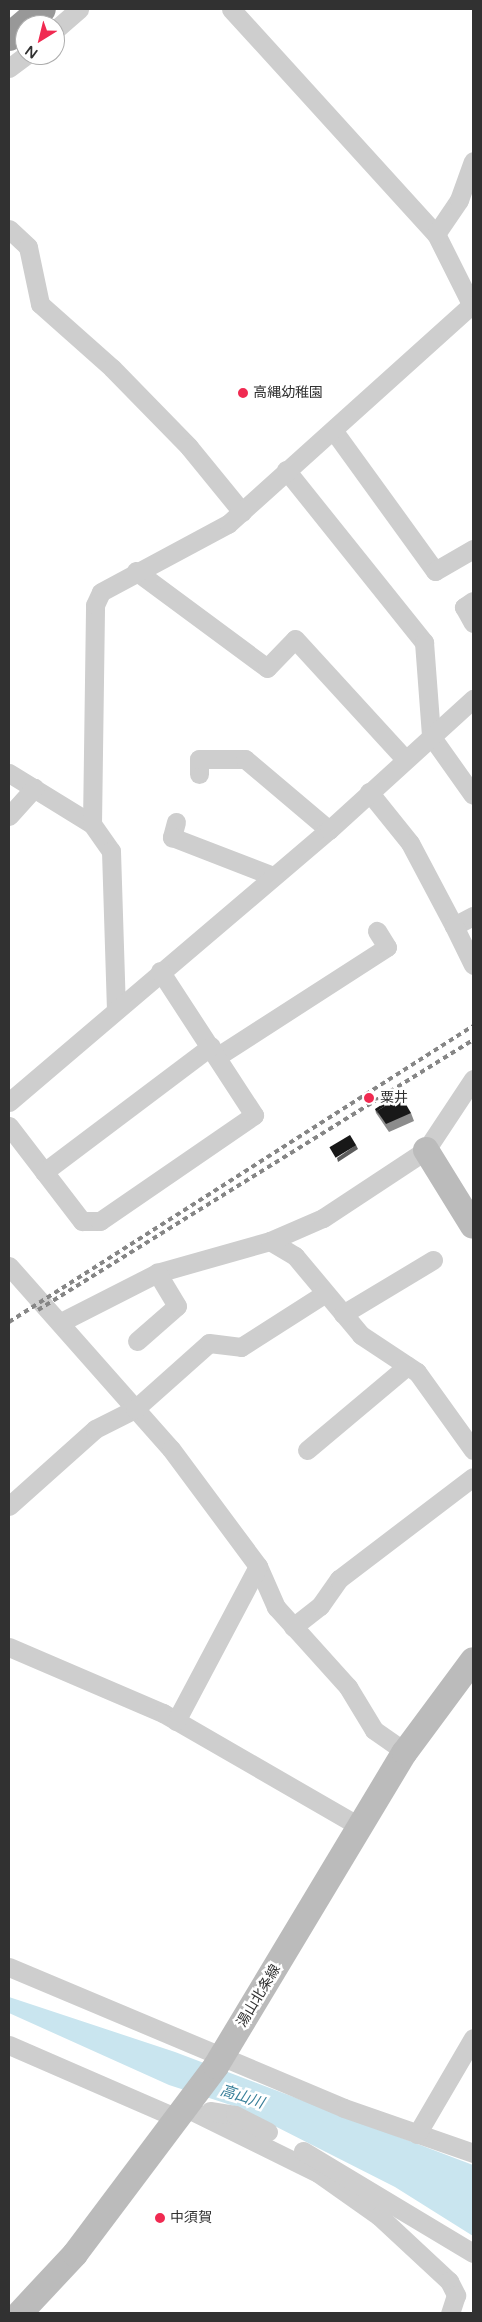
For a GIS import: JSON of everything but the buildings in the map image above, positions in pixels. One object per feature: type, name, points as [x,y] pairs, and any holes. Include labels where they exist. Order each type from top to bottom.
[{"type":"highway","points":[[9,37],[42,9]]},
{"type":"main road","points":[[426,1150],[473,1226]]},
{"type":"main road","name":"湯山北条線","points":[[20,2313],[75,2254],[186,2109],[219,2062],[404,1752],[473,1660]]},
{"type":"street","points":[[65,21],[79,9]]},
{"type":"street","points":[[92,824],[95,604],[101,592],[136,571],[228,524],[286,470],[472,306],[436,234],[231,9]]},
{"type":"street","points":[[436,234],[459,200],[473,161]]},
{"type":"street","points":[[9,229],[28,247],[40,304],[112,368],[190,447],[242,512]]},
{"type":"street","points":[[332,430],[435,570],[473,549]]},
{"type":"street","points":[[286,470],[424,642],[431,736],[473,796]]},
{"type":"street","points":[[136,571],[267,668],[295,639],[405,759]]},
{"type":"street","points":[[473,601],[464,607],[473,623]]},
{"type":"street","points":[[9,1102],[116,1008],[329,830],[473,699]]},
{"type":"street","points":[[199,774],[199,759],[245,759],[329,830]]},
{"type":"street","points":[[9,773],[92,824],[111,851],[116,1008]]},
{"type":"street","points":[[9,816],[34,788]]},
{"type":"street","points":[[369,792],[410,843],[473,965]]},
{"type":"street","points":[[176,822],[172,837],[274,876]]},
{"type":"street","points":[[454,926],[473,916]]},
{"type":"street","points":[[44,1172],[214,1051],[387,947],[377,931]]},
{"type":"street","points":[[9,1126],[82,1221],[100,1221],[254,1115],[160,971]]},
{"type":"street","points":[[61,1322],[158,1273],[270,1241],[323,1218],[426,1150],[473,1079]]},
{"type":"street","points":[[270,1241],[295,1256],[324,1294],[361,1335],[407,1366],[436,1394],[473,1450]]},
{"type":"street","points":[[343,1314],[433,1260]]},
{"type":"street","points":[[9,1266],[61,1322],[172,1449],[258,1566],[276,1606],[348,1687],[374,1730],[404,1752]]},
{"type":"street","points":[[138,1341],[177,1306],[158,1273]]},
{"type":"street","points":[[9,1506],[95,1429],[136,1409],[209,1343],[241,1347],[324,1294]]},
{"type":"street","points":[[307,1450],[407,1366]]},
{"type":"street","points":[[293,1627],[320,1606],[339,1579],[473,1477]]},
{"type":"street","points":[[176,1720],[258,1566]]},
{"type":"street","points":[[9,1647],[176,1720],[359,1826]]},
{"type":"street","points":[[9,1967],[219,2062],[473,2153]]},
{"type":"street","points":[[9,2045],[186,2109],[318,2173],[379,2216],[449,2281],[456,2294],[450,2313]]},
{"type":"street","points":[[417,2134],[471,2046]]},
{"type":"street","points":[[186,2109],[235,2115],[330,2165],[473,2253]]},
{"type":"water","name":"高山川","points":[[9,1997],[175,2052],[473,2165],[473,2236],[395,2187],[237,2107],[169,2085],[9,2013]]},
{"type":"railway","points":[[9,1322],[473,1026]]},
{"type":"railway","points":[[38,1310],[473,1040]]},
{"type":"place","name":"高縄幼稚園","points":[[243,393]]},
{"type":"place","name":"粟井","points":[[369,1098]]},
{"type":"place","name":"中須賀","points":[[160,2218]]}]
